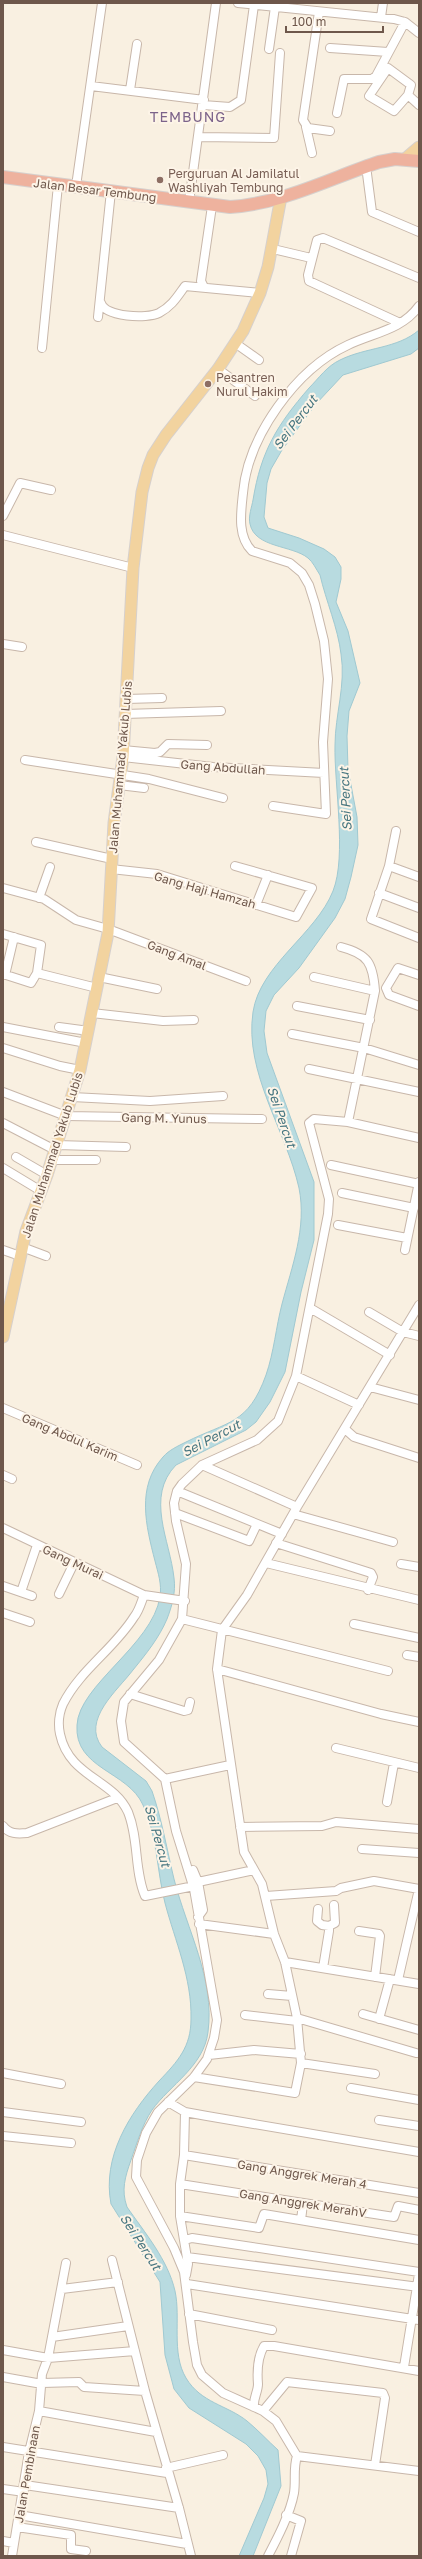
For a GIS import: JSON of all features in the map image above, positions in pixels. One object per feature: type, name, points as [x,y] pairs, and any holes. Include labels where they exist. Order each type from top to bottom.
[{"type":"highway","name":"Jalan Besar Tembung","points":[[3,178],[58,186],[76,186],[212,206],[244,206],[281,197],[366,166],[395,159],[419,161]]},
{"type":"main road","points":[[405,159],[419,147]]},
{"type":"main road","name":"Jalan Muhammad Yakub Lubis","points":[[4,1332],[21,1251],[80,1070],[89,1031],[108,929],[119,780],[123,754],[133,568],[142,492],[153,455],[179,416],[218,369],[236,343],[260,293],[273,249],[281,197]]},
{"type":"street","points":[[76,186],[92,86],[102,3]]},
{"type":"street","points":[[189,202],[216,3]]},
{"type":"street","points":[[238,3],[275,7],[292,6],[319,12],[381,17],[405,22],[419,33]]},
{"type":"street","points":[[381,17],[383,3]]},
{"type":"street","points":[[92,86],[130,90],[230,107],[241,100],[256,4]]},
{"type":"street","points":[[269,49],[275,7]]},
{"type":"street","points":[[312,153],[303,120],[319,12]]},
{"type":"street","points":[[337,113],[344,79],[374,78],[405,22]]},
{"type":"street","points":[[130,90],[137,44]]},
{"type":"street","points":[[330,48],[388,52]]},
{"type":"street","points":[[199,137],[274,138],[280,53]]},
{"type":"street","points":[[388,68],[410,84],[408,95],[392,111],[369,96],[388,68]]},
{"type":"street","points":[[408,95],[419,105]]},
{"type":"street","points":[[306,127],[330,131]]},
{"type":"street","points":[[366,166],[372,212],[419,232]]},
{"type":"street","points":[[42,348],[58,186]]},
{"type":"street","points":[[98,317],[101,302],[111,191]]},
{"type":"street","points":[[204,287],[201,282],[212,206]]},
{"type":"street","points":[[400,323],[312,283],[308,275],[311,258],[317,240],[321,238],[419,278]]},
{"type":"street","points":[[273,249],[311,258]]},
{"type":"street","points":[[101,302],[105,309],[114,313],[148,316],[160,313],[172,304],[185,286],[260,293]]},
{"type":"street","points":[[273,806],[326,814],[323,742],[328,679],[324,641],[309,585],[302,572],[290,562],[256,553],[248,547],[242,526],[244,485],[247,466],[259,435],[279,406],[304,378],[336,351],[377,335],[400,323],[412,315],[419,306]]},
{"type":"street","points":[[236,343],[259,360]]},
{"type":"street","points":[[218,369],[255,396]]},
{"type":"street","points":[[3,516],[20,483],[51,490]]},
{"type":"street","points":[[3,535],[133,568]]},
{"type":"street","points":[[3,644],[22,647]]},
{"type":"street","points":[[126,699],[162,698]]},
{"type":"street","points":[[125,714],[221,711]]},
{"type":"street","points":[[123,754],[160,752],[168,744],[207,745]]},
{"type":"street","name":"Gang Abdullah","points":[[123,754],[212,768],[324,773]]},
{"type":"street","points":[[25,760],[119,780],[144,788]]},
{"type":"street","points":[[119,780],[149,779],[224,798]]},
{"type":"street","points":[[396,831],[389,866],[371,919],[419,938]]},
{"type":"street","name":"Gang Haji Hamzah","points":[[36,842],[112,864],[157,874],[296,917],[312,888],[268,875]]},
{"type":"street","points":[[235,866],[268,875],[256,905]]},
{"type":"street","points":[[389,866],[419,877]]},
{"type":"street","points":[[39,898],[50,867]]},
{"type":"street","name":"Gang Amal","points":[[3,888],[39,898],[76,920],[108,929],[246,981]]},
{"type":"street","points":[[379,893],[419,908]]},
{"type":"street","points":[[3,934],[14,937],[41,945],[37,973],[31,983],[4,975],[14,937]]},
{"type":"street","points":[[341,947],[355,951],[365,957],[373,970],[375,991],[348,1122]]},
{"type":"street","points":[[419,975],[398,968],[386,988],[389,995],[419,1006]]},
{"type":"street","points":[[37,973],[158,989]]},
{"type":"street","points":[[314,977],[375,991]]},
{"type":"street","points":[[296,1006],[370,1020]]},
{"type":"street","points":[[92,1013],[163,1020],[194,1020]]},
{"type":"street","points":[[3,1027],[86,1043]]},
{"type":"street","points":[[58,1027],[89,1031]]},
{"type":"street","points":[[292,1034],[364,1048],[419,1065]]},
{"type":"street","points":[[3,1048],[54,1064],[80,1070]]},
{"type":"street","points":[[309,1069],[419,1092]]},
{"type":"street","name":"Gang M. Yunus","points":[[3,1092],[66,1116],[262,1120]]},
{"type":"street","points":[[72,1097],[150,1100],[223,1096]]},
{"type":"street","points":[[186,2281],[174,2248],[136,2177],[138,2160],[146,2132],[158,2112],[194,2078],[209,2054],[217,2020],[209,1967],[198,1921],[196,1884],[184,1857],[165,1779],[124,1742],[121,1721],[124,1702],[160,1660],[182,1619],[182,1601],[186,1564],[175,1513],[174,1503],[177,1491],[182,1484],[202,1465],[267,1433],[278,1421],[296,1376],[327,1224],[329,1198],[309,1123],[314,1119],[348,1122],[419,1138]]},
{"type":"street","points":[[3,1123],[54,1151],[96,1160]]},
{"type":"street","points":[[54,1151],[126,1147]]},
{"type":"street","points":[[16,1157],[47,1175]]},
{"type":"street","points":[[330,1165],[419,1183],[405,1250]]},
{"type":"street","points":[[3,1168],[41,1191]]},
{"type":"street","points":[[342,1193],[414,1208]]},
{"type":"street","points":[[338,1225],[407,1238]]},
{"type":"street","points":[[410,1226],[419,1229]]},
{"type":"street","points":[[3,1250],[21,1251],[46,1256]]},
{"type":"street","points":[[194,2078],[294,2094],[301,2063],[297,2020],[285,1962],[274,1934],[266,1896],[254,1870],[244,1855],[217,1669],[222,1630],[247,1595],[295,1510],[419,1305]]},
{"type":"street","points":[[310,1308],[390,1355]]},
{"type":"street","points":[[369,1312],[403,1332],[419,1336]]},
{"type":"street","points":[[296,1376],[359,1405]]},
{"type":"street","points":[[370,1387],[419,1400]]},
{"type":"street","name":"Gang Abdul Karim","points":[[3,1408],[137,1465]]},
{"type":"street","points":[[345,1429],[354,1436],[419,1458]]},
{"type":"street","points":[[202,1465],[295,1510],[393,1542]]},
{"type":"street","points":[[3,1475],[12,1479]]},
{"type":"street","points":[[177,1491],[282,1534]]},
{"type":"street","points":[[175,1513],[249,1541],[257,1524]]},
{"type":"street","name":"Gang Murai","points":[[3,1528],[146,1596],[182,1601]]},
{"type":"street","points":[[276,1543],[371,1573],[373,1577],[368,1590]]},
{"type":"street","points":[[21,1592],[37,1545]]},
{"type":"street","points":[[60,1594],[74,1563]]},
{"type":"street","points":[[266,1563],[368,1590],[419,1600]]},
{"type":"street","points":[[401,1564],[419,1567]]},
{"type":"street","points":[[3,1586],[32,1596]]},
{"type":"street","points":[[146,1596],[134,1617],[83,1675],[63,1704],[59,1730],[63,1747],[71,1759],[89,1777],[111,1791],[127,1810],[133,1826],[144,1894],[146,1896],[179,1890],[196,1884],[254,1870]]},
{"type":"street","points":[[3,1613],[30,1622]]},
{"type":"street","points":[[182,1619],[388,1671]]},
{"type":"street","points":[[354,1624],[419,1638]]},
{"type":"street","points":[[407,1655],[419,1658]]},
{"type":"street","points":[[217,1669],[419,1722]]},
{"type":"street","points":[[130,1694],[184,1711],[188,1710],[190,1702]]},
{"type":"street","points":[[336,1748],[419,1768]]},
{"type":"street","points":[[387,1802],[394,1763]]},
{"type":"street","points":[[165,1779],[230,1765]]},
{"type":"street","points":[[3,1826],[6,1831],[16,1834],[27,1833],[117,1798]]},
{"type":"street","points":[[240,1827],[322,1826],[336,1822],[419,1829]]},
{"type":"street","points":[[362,1849],[419,1853]]},
{"type":"street","points":[[266,1896],[336,1891],[341,1888],[374,1881],[419,1889],[394,1980],[378,2019]]},
{"type":"street","points":[[318,1909],[319,1924],[329,1926],[335,1923],[334,1906]]},
{"type":"street","points":[[198,1921],[274,1934]]},
{"type":"street","points":[[323,1968],[329,1926]]},
{"type":"street","points":[[359,1931],[378,1934],[380,1936],[375,1977]]},
{"type":"street","points":[[285,1962],[419,1984]]},
{"type":"street","points":[[268,1994],[292,1996]]},
{"type":"street","points":[[363,2014],[419,2030]]},
{"type":"street","points":[[245,2015],[297,2020],[416,2052]]},
{"type":"street","points":[[209,2054],[254,2050],[301,2054]]},
{"type":"street","points":[[301,2063],[375,2074]]},
{"type":"street","points":[[3,2073],[61,2084]]},
{"type":"street","points":[[351,2088],[419,2100]]},
{"type":"street","points":[[168,2102],[185,2112],[419,2152]]},
{"type":"street","points":[[3,2112],[81,2122]]},
{"type":"street","points":[[185,2112],[184,2155],[180,2184],[180,2216],[187,2257],[186,2281],[189,2314],[197,2365],[202,2375],[222,2393],[263,2411],[282,2428],[297,2456],[293,2471],[294,2493],[268,2556]]},
{"type":"street","points":[[379,2120],[419,2126]]},
{"type":"street","points":[[3,2136],[71,2143]]},
{"type":"street","name":"Gang Anggrek Merah 4","points":[[184,2155],[419,2193]]},
{"type":"street","name":"Gang Anggrek MerahV","points":[[180,2184],[394,2217],[398,2206],[419,2210]]},
{"type":"street","points":[[300,2220],[303,2204]]},
{"type":"street","points":[[180,2216],[258,2228],[264,2214],[419,2240]]},
{"type":"street","points":[[185,2240],[192,2238],[419,2273],[415,2319],[404,2367]]},
{"type":"street","points":[[187,2257],[418,2287]]},
{"type":"street","points":[[112,2260],[144,2391],[179,2508],[191,2556]]},
{"type":"street","name":"Jalan Pembinaan","points":[[12,2556],[29,2452],[39,2411],[41,2386],[48,2358],[66,2263]]},
{"type":"street","points":[[186,2281],[415,2319]]},
{"type":"street","points":[[62,2289],[118,2282]]},
{"type":"street","points":[[189,2314],[272,2330]]},
{"type":"street","points":[[52,2337],[128,2326]]},
{"type":"street","points":[[254,2407],[253,2398],[258,2384],[256,2376],[264,2346],[274,2346],[404,2367],[419,2371]]},
{"type":"street","points":[[3,2350],[48,2358],[135,2352]]},
{"type":"street","points":[[3,2377],[41,2386],[79,2382],[84,2387],[144,2391]]},
{"type":"street","points":[[263,2411],[287,2382],[383,2394],[385,2398],[374,2465]]},
{"type":"street","points":[[39,2411],[156,2432]]},
{"type":"street","points":[[3,2447],[167,2471],[222,2455]]},
{"type":"street","points":[[297,2456],[419,2471]]},
{"type":"street","points":[[3,2489],[24,2489],[179,2508]]},
{"type":"street","points":[[19,2515],[187,2544]]},
{"type":"street","points":[[286,2515],[301,2521],[291,2556]]},
{"type":"street","points":[[17,2527],[71,2535],[71,2549],[86,2552]]},
{"type":"street","points":[[3,2542],[14,2543]]},
{"type":"water","name":"Sei Percut","points":[[419,330],[419,348],[411,354],[343,375],[315,405],[282,450],[271,469],[267,483],[264,517],[268,528],[299,538],[324,549],[335,557],[341,567],[341,579],[336,602],[348,631],[360,683],[349,711],[347,736],[348,769],[357,817],[358,845],[345,899],[335,918],[299,968],[274,995],[266,1011],[264,1031],[267,1053],[314,1182],[314,1240],[301,1292],[285,1372],[270,1402],[256,1422],[246,1430],[176,1465],[167,1477],[162,1491],[161,1505],[162,1519],[174,1578],[174,1594],[172,1604],[164,1626],[156,1639],[143,1658],[104,1706],[96,1726],[97,1737],[102,1747],[146,1781],[152,1791],[162,1824],[179,1898],[204,1974],[209,2012],[208,2032],[205,2044],[193,2065],[159,2101],[148,2116],[127,2172],[124,2184],[124,2195],[127,2207],[155,2247],[172,2280],[177,2301],[179,2358],[181,2368],[186,2378],[199,2393],[247,2421],[278,2450],[281,2486],[253,2556],[239,2556],[264,2498],[268,2484],[266,2470],[258,2456],[246,2444],[189,2408],[174,2389],[165,2355],[160,2282],[111,2204],[109,2187],[110,2170],[114,2153],[128,2122],[148,2094],[172,2067],[186,2046],[189,2038],[191,2019],[189,1989],[162,1891],[154,1841],[148,1816],[136,1794],[126,1784],[93,1761],[84,1751],[78,1740],[77,1725],[81,1710],[90,1695],[144,1632],[154,1615],[160,1597],[159,1579],[146,1521],[146,1494],[149,1481],[163,1457],[171,1450],[225,1425],[244,1413],[252,1404],[269,1366],[280,1313],[300,1232],[301,1203],[299,1188],[293,1166],[260,1079],[252,1035],[253,1012],[258,995],[266,979],[325,907],[333,891],[337,876],[340,840],[335,761],[335,734],[341,689],[342,666],[335,624],[320,575],[313,564],[308,558],[301,554],[266,542],[253,532],[249,518],[256,483],[266,453],[279,427],[298,401],[327,369],[340,360],[360,352],[401,341]]},
{"type":"place","name":"Perguruan Al Jamilatul Washliyah Tembung","points":[[160,180]]},
{"type":"place","name":"Pesantren Nurul Hakim","points":[[208,384]]},
{"type":"district","name":"TEMBUNG","points":[[188,116]]}]
